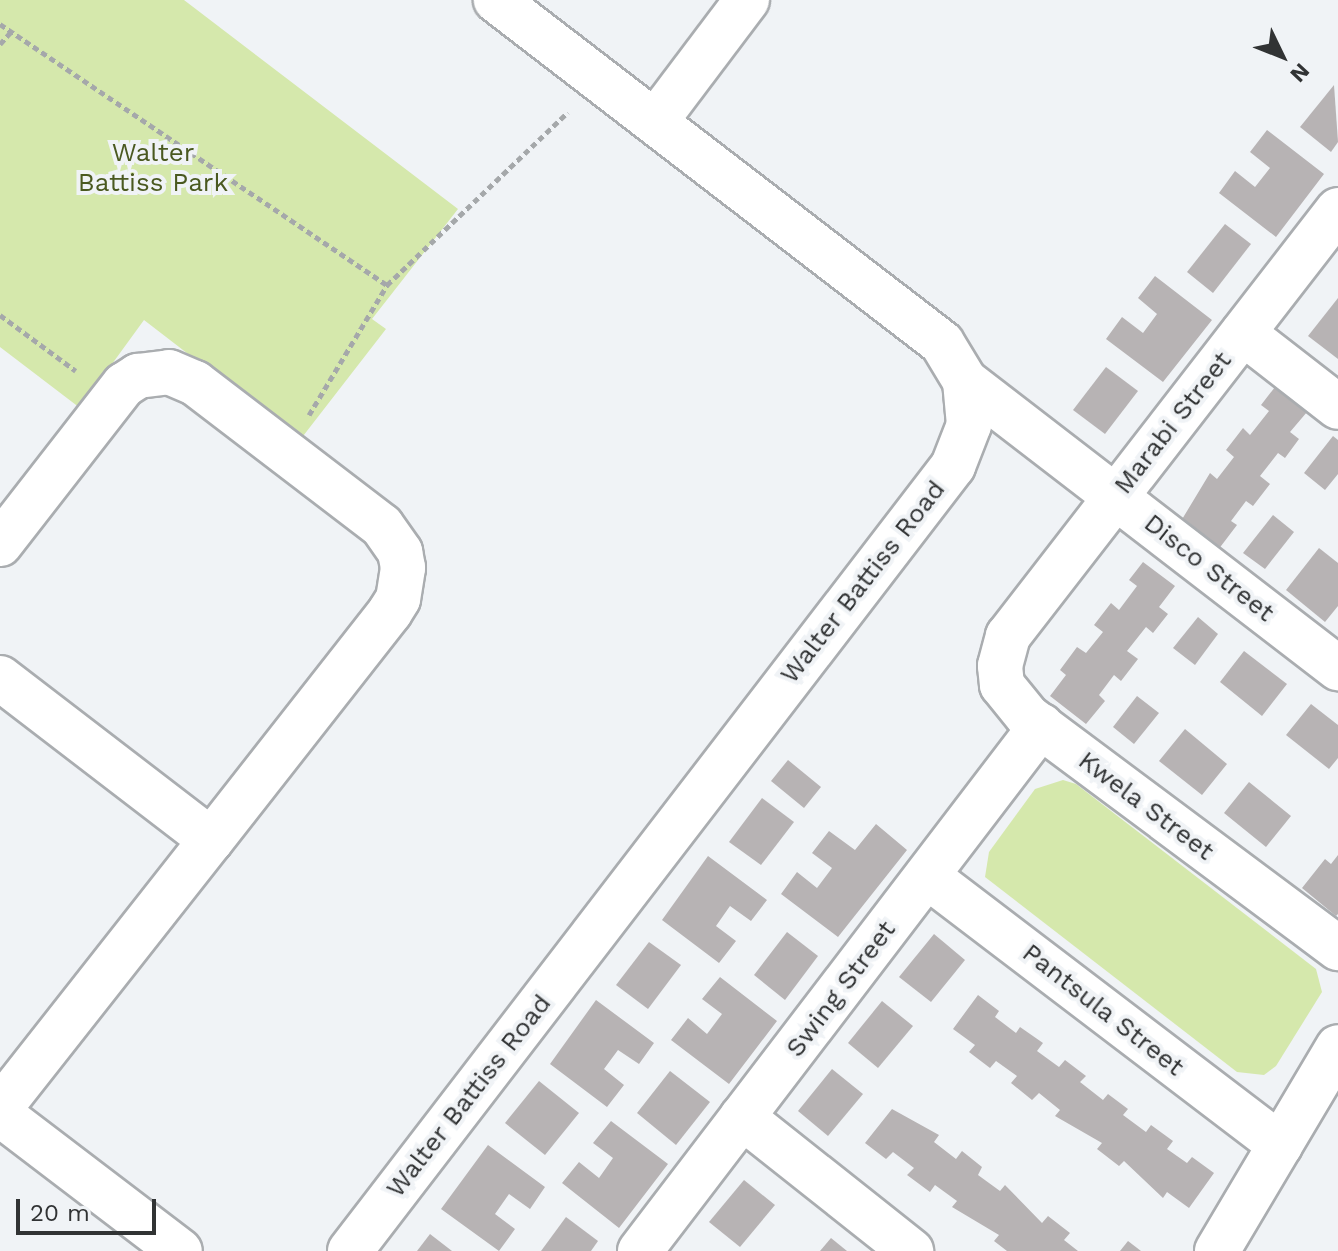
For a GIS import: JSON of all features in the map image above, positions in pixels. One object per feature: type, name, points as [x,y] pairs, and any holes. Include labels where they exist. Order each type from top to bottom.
[{"type":"street","name":"Walter Battiss Road","points":[[350,1251],[953,466],[969,425],[965,381],[942,343],[496,0]]},
{"type":"street","points":[[655,122],[747,0]]},
{"type":"street","name":"Marabi Street","points":[[1008,636],[1338,210]]},
{"type":"street","points":[[1243,333],[1338,407]]},
{"type":"street","points":[[0,544],[113,398],[138,376],[154,372],[183,376],[382,526],[400,552],[402,584],[390,612],[0,1108]]},
{"type":"street","name":"Disco Street","points":[[965,381],[1338,668]]},
{"type":"street","name":"Kwela Street","points":[[1008,636],[1001,657],[1002,685],[1041,726],[1338,948]]},
{"type":"street","points":[[0,678],[211,840]]},
{"type":"street","name":"Swing Street","points":[[640,1251],[1041,726]]},
{"type":"street","name":"Pantsula Street","points":[[927,876],[1280,1145]]},
{"type":"street","points":[[1217,1251],[1338,1047]]},
{"type":"street","points":[[0,1114],[180,1251]]},
{"type":"street","points":[[742,1117],[911,1251]]},
{"type":"path","points":[[0,24],[387,285]]},
{"type":"path","points":[[0,44],[10,33]]},
{"type":"path","points":[[287,453],[387,285],[524,159],[599,79]]},
{"type":"path","points":[[0,315],[113,398]]},
{"type":"green space","name":"Walter Battiss Park","points":[[0,0],[184,0],[458,209],[372,319],[386,329],[300,440],[144,320],[80,408],[0,347]]},
{"type":"green space","points":[[1063,780],[1076,784],[1316,969],[1322,992],[1276,1066],[1264,1075],[1237,1072],[985,877],[989,852],[1035,789]]},
{"type":"building","points":[[1334,85],[1338,142],[1331,152],[1300,127]]},
{"type":"building","points":[[1267,130],[1324,174],[1276,237],[1219,193],[1235,171],[1255,187],[1270,168],[1250,152]]},
{"type":"building","points":[[1225,224],[1251,244],[1213,293],[1187,272]]},
{"type":"building","points":[[1155,276],[1212,320],[1163,382],[1106,339],[1122,317],[1143,333],[1157,314],[1138,298]]},
{"type":"building","points":[[1338,298],[1338,359],[1308,336]]},
{"type":"building","points":[[1106,367],[1138,391],[1105,434],[1073,410]]},
{"type":"building","points":[[1275,387],[1307,412],[1290,432],[1299,439],[1285,458],[1278,453],[1260,476],[1270,484],[1253,506],[1246,501],[1231,521],[1237,525],[1218,550],[1181,521],[1210,473],[1217,479],[1234,457],[1226,450],[1243,428],[1250,435],[1269,411],[1261,405]]},
{"type":"building","points":[[1333,436],[1338,440],[1338,474],[1325,490],[1304,473]]},
{"type":"building","points":[[1273,515],[1294,532],[1265,569],[1243,553]]},
{"type":"building","points":[[1319,548],[1338,563],[1338,606],[1325,622],[1286,590]]},
{"type":"building","points":[[1143,562],[1175,586],[1159,607],[1168,614],[1153,633],[1146,627],[1127,651],[1138,659],[1121,681],[1114,675],[1099,695],[1105,701],[1086,724],[1050,696],[1066,675],[1060,670],[1077,647],[1086,653],[1103,632],[1094,625],[1111,603],[1119,610],[1137,586],[1129,580]]},
{"type":"building","points":[[1198,617],[1218,634],[1195,665],[1173,648]]},
{"type":"building","points":[[1244,651],[1287,684],[1262,716],[1220,682]]},
{"type":"building","points":[[1137,696],[1159,713],[1134,744],[1113,727]]},
{"type":"building","points":[[1311,704],[1338,725],[1338,758],[1329,769],[1286,735]]},
{"type":"building","points":[[1185,729],[1227,764],[1202,795],[1159,761]]},
{"type":"building","points":[[788,760],[821,787],[804,808],[771,781]]},
{"type":"building","points":[[1249,782],[1291,816],[1266,847],[1224,813]]},
{"type":"building","points":[[762,798],[794,822],[761,865],[729,842]]},
{"type":"building","points":[[876,824],[907,850],[838,937],[781,894],[797,872],[817,888],[832,868],[812,853],[829,831],[855,850]]},
{"type":"building","points":[[1338,855],[1336,916],[1302,888],[1325,859],[1331,864]]},
{"type":"building","points":[[708,856],[767,900],[751,921],[730,906],[716,926],[736,941],[719,963],[662,920]]},
{"type":"building","points":[[787,932],[818,956],[785,1000],[754,975]]},
{"type":"building","points":[[934,934],[965,960],[931,1002],[899,977]]},
{"type":"building","points":[[649,942],[681,965],[648,1009],[616,985]]},
{"type":"building","points":[[720,977],[777,1021],[729,1084],[671,1040],[688,1018],[707,1034],[722,1014],[702,999]]},
{"type":"building","points":[[978,995],[999,1011],[995,1017],[1016,1033],[1020,1027],[1043,1043],[1037,1051],[1059,1067],[1065,1060],[1086,1076],[1080,1082],[1103,1100],[1108,1094],[1128,1109],[1123,1115],[1146,1132],[1151,1125],[1173,1141],[1167,1149],[1187,1163],[1192,1157],[1214,1173],[1189,1208],[1167,1192],[1163,1198],[1124,1161],[1119,1166],[1097,1149],[1102,1143],[1055,1116],[1060,1110],[1039,1093],[1032,1100],[1011,1083],[1017,1076],[996,1061],[990,1068],[969,1052],[975,1045],[953,1029]]},
{"type":"building","points":[[596,1000],[654,1043],[639,1064],[618,1050],[604,1069],[624,1085],[607,1107],[550,1064]]},
{"type":"building","points":[[882,1001],[913,1026],[878,1068],[848,1043]]},
{"type":"building","points":[[832,1069],[863,1094],[828,1136],[798,1111]]},
{"type":"building","points":[[670,1071],[710,1102],[676,1145],[637,1113]]},
{"type":"building","points":[[539,1081],[579,1113],[545,1155],[505,1123]]},
{"type":"building","points":[[892,1109],[939,1135],[934,1142],[956,1159],[962,1151],[982,1167],[978,1175],[1000,1191],[1005,1185],[1042,1223],[1048,1216],[1070,1233],[1064,1240],[1078,1251],[1007,1251],[994,1241],[999,1235],[952,1207],[957,1201],[935,1185],[930,1192],[907,1175],[914,1168],[893,1152],[886,1159],[865,1143]]},
{"type":"building","points":[[611,1121],[668,1164],[619,1228],[562,1183],[579,1162],[599,1178],[613,1158],[593,1143]]},
{"type":"building","points":[[488,1145],[545,1187],[530,1209],[509,1194],[495,1214],[515,1229],[499,1251],[441,1209]]},
{"type":"building","points":[[744,1180],[775,1205],[740,1247],[709,1222]]},
{"type":"building","points":[[566,1217],[598,1241],[591,1251],[541,1251]]},
{"type":"building","points":[[430,1234],[452,1251],[417,1251]]},
{"type":"building","points":[[831,1238],[847,1251],[820,1251]]},
{"type":"building","points":[[1128,1241],[1141,1251],[1120,1251]]}]
